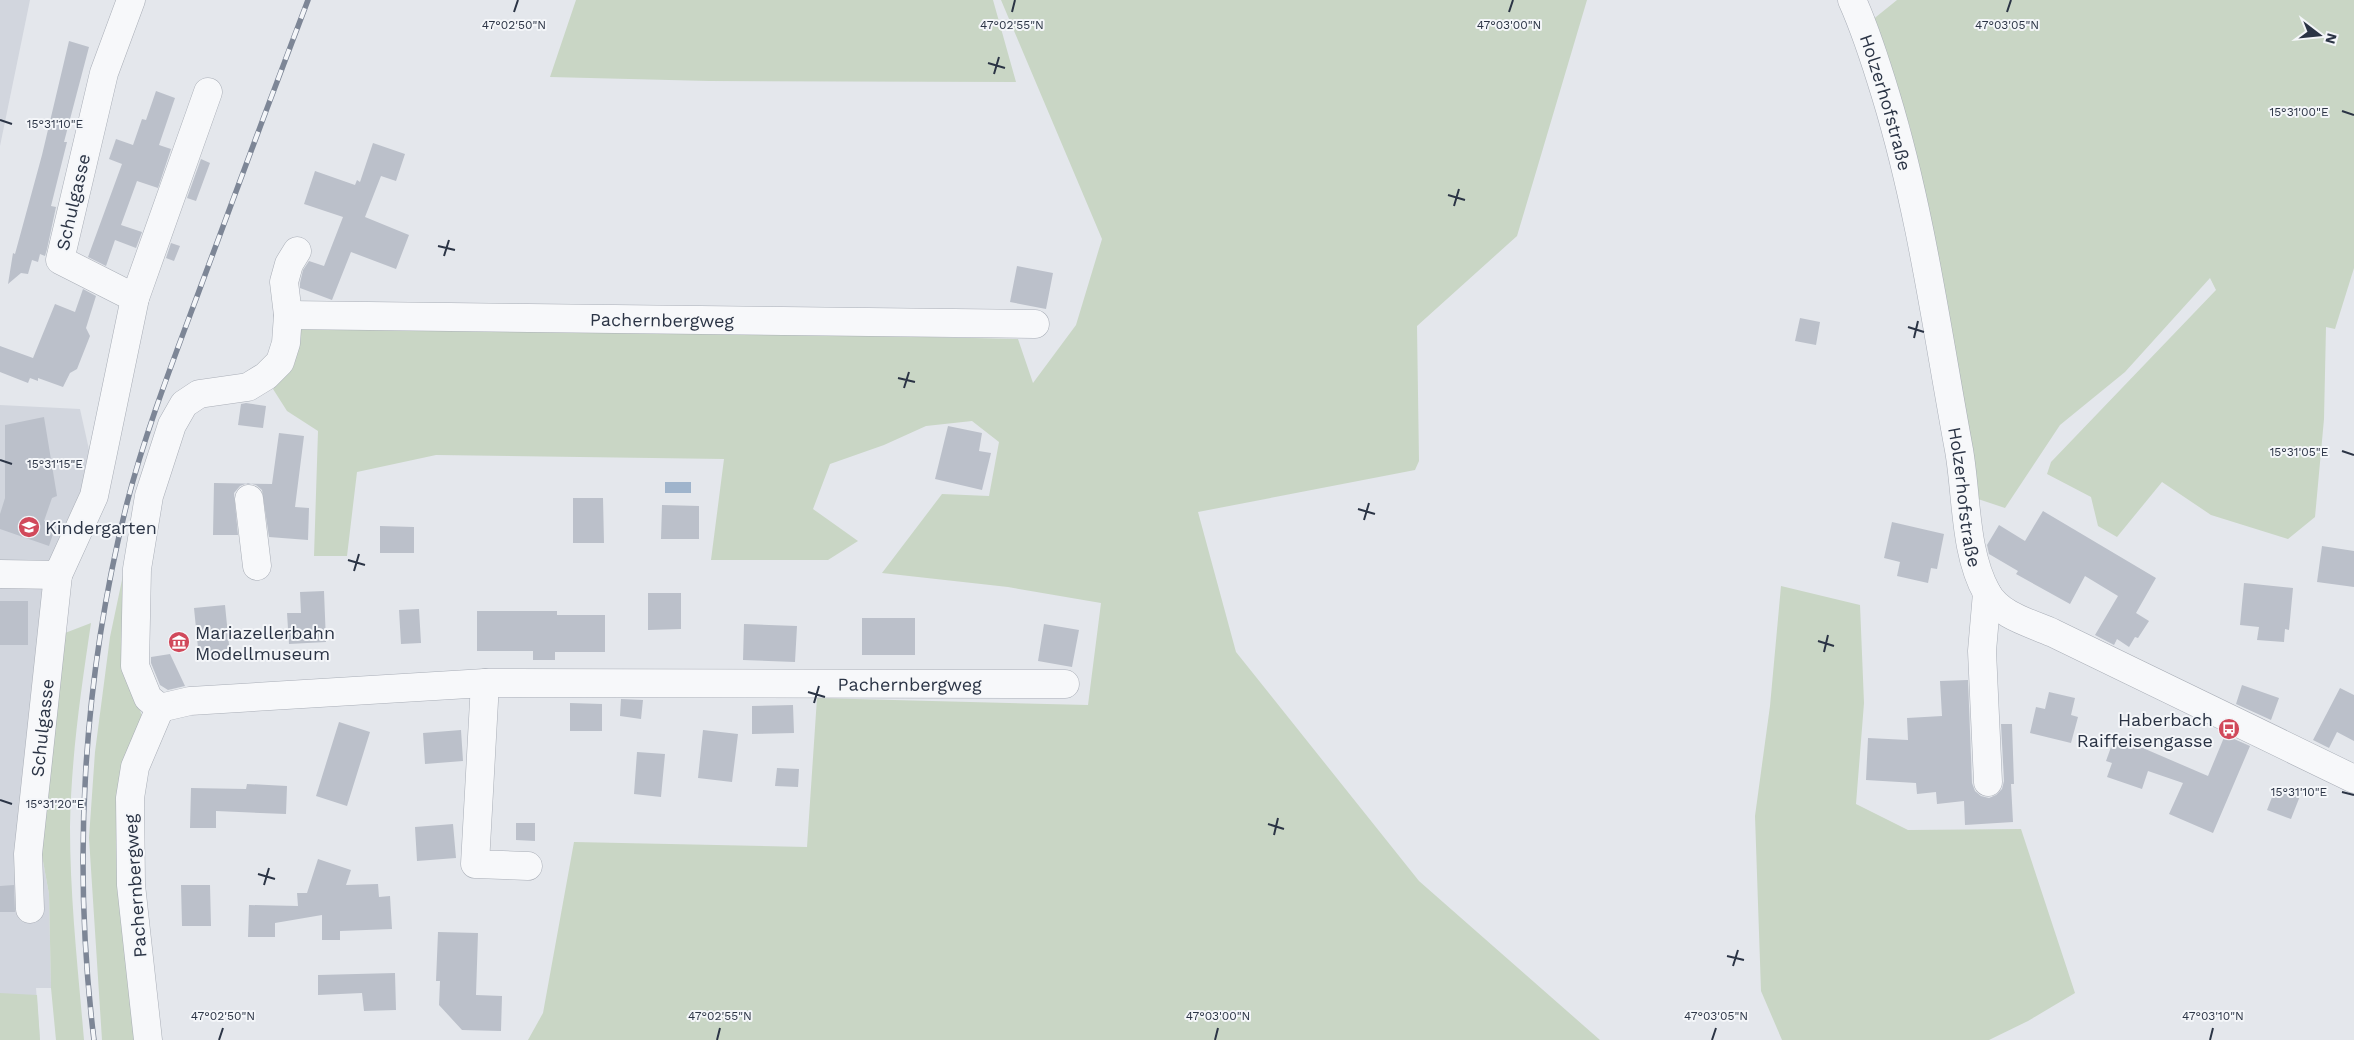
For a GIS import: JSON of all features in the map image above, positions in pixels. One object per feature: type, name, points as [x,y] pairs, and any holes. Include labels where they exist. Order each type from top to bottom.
[{"type":"street","name":"Holzerhofstraße","points":[[1852,0],[1865,29],[1904,154],[1963,472],[1974,565],[1987,593],[1996,606],[2010,614],[2062,637],[2354,779]]},
{"type":"street","name":"Schulgasse","points":[[130,3],[104,73],[60,260],[135,298]]},
{"type":"street","name":"Schulgasse","points":[[30,909],[28,854],[58,575],[94,496],[135,298],[208,92]]},
{"type":"street","points":[[160,708],[148,698],[135,666],[137,569],[149,496],[172,425],[184,404],[199,394],[248,387],[266,376],[280,362],[286,343],[288,315],[284,282],[289,264],[297,251]]},
{"type":"street","name":"Pachernbergweg","points":[[288,315],[1036,324]]},
{"type":"street","points":[[248,499],[257,566]]},
{"type":"street","points":[[0,574],[58,575]]},
{"type":"street","points":[[1987,593],[1982,651],[1988,782]]},
{"type":"street","points":[[485,683],[476,864],[528,866]]},
{"type":"street","name":"Pachernbergweg","points":[[148,1040],[131,885],[130,798],[135,767],[160,708],[190,701],[485,683],[1065,684]]},
{"type":"shaded area","points":[[0,0],[30,0],[0,146]]},
{"type":"shaded area","points":[[0,405],[80,409],[100,499],[71,579],[41,850],[49,894],[51,988],[36,988],[40,1040],[0,1040]]},
{"type":"green space","points":[[576,0],[993,0],[1016,82],[709,81],[550,77]]},
{"type":"green space","points":[[1001,0],[1587,0],[1517,236],[1417,326],[1419,461],[1415,470],[1198,512],[1236,652],[1419,881],[1600,1040],[528,1040],[543,1013],[574,842],[807,847],[817,698],[1088,705],[1101,603],[1008,587],[882,573],[942,494],[989,496],[999,442],[972,421],[926,426],[884,445],[830,464],[813,509],[858,541],[828,560],[711,560],[724,459],[436,455],[357,472],[347,556],[314,556],[318,431],[287,411],[273,389],[294,365],[303,320],[427,326],[1018,339],[1033,383],[1076,325],[1102,239]]},
{"type":"green space","points":[[1897,0],[2354,0],[2354,268],[2335,329],[2326,327],[2324,419],[2315,517],[2288,539],[2211,515],[2162,482],[2117,537],[2098,526],[2091,497],[2047,474],[2051,462],[2216,290],[2210,278],[2125,372],[2060,425],[2005,508],[1975,498],[1910,127],[1871,21]]},
{"type":"green space","points":[[142,485],[130,681],[143,719],[141,1040],[102,1040],[89,838],[95,752],[110,637]]},
{"type":"green space","points":[[1781,586],[1860,605],[1864,703],[1856,804],[1908,830],[2021,829],[2075,993],[2028,1021],[1989,1040],[1782,1040],[1761,991],[1755,816],[1770,706]]},
{"type":"green space","points":[[91,623],[74,750],[70,827],[73,907],[84,1040],[56,1040],[51,988],[49,894],[41,850],[65,633]]},
{"type":"green space","points":[[0,993],[37,995],[40,1040],[0,1040]]},
{"type":"water","points":[[665,482],[691,482],[691,493],[665,493]]},
{"type":"building","points":[[69,41],[89,47],[64,142],[67,142],[51,206],[56,207],[47,249],[45,256],[40,254],[38,262],[32,260],[28,274],[21,273],[8,284],[13,253],[15,254],[42,155]]},
{"type":"building","points":[[156,91],[175,98],[159,145],[171,149],[158,188],[137,181],[121,225],[142,232],[136,248],[115,240],[106,266],[88,257],[122,164],[109,159],[116,139],[133,145],[142,119],[146,120]]},
{"type":"building","points":[[373,143],[405,154],[396,181],[381,176],[365,217],[409,235],[396,269],[351,252],[332,300],[300,288],[303,270],[309,261],[324,266],[343,217],[304,204],[315,171],[355,185],[357,180],[360,182]]},
{"type":"building","points":[[201,159],[210,163],[196,201],[187,198]]},
{"type":"building","points":[[171,243],[180,246],[174,261],[166,258]]},
{"type":"building","points":[[1017,266],[1053,273],[1046,309],[1010,302]]},
{"type":"building","points":[[83,289],[96,296],[86,328],[90,336],[77,369],[70,373],[63,387],[38,378],[38,381],[30,378],[28,383],[0,372],[0,346],[33,358],[55,304],[75,312]]},
{"type":"building","points":[[1800,318],[1820,322],[1816,345],[1795,341]]},
{"type":"building","points":[[241,404],[266,406],[263,428],[238,425]]},
{"type":"building","points":[[44,417],[57,496],[52,498],[44,521],[56,525],[49,546],[0,529],[0,514],[5,498],[5,425]]},
{"type":"building","points":[[948,426],[982,433],[979,451],[991,453],[982,490],[935,479]]},
{"type":"building","points":[[279,433],[304,436],[295,507],[309,508],[308,540],[269,537],[262,490],[256,485],[251,484],[272,484]]},
{"type":"building","points":[[214,483],[247,484],[240,486],[234,493],[238,535],[213,535]]},
{"type":"building","points":[[573,498],[603,498],[604,543],[573,543]]},
{"type":"building","points":[[662,505],[699,506],[699,539],[661,539]]},
{"type":"building","points":[[2043,511],[2156,578],[2136,613],[2149,621],[2138,638],[2135,637],[2129,647],[2117,639],[2114,645],[2095,635],[2118,596],[2085,576],[2070,604],[2016,574],[2018,571],[1989,554],[1987,545],[1999,525],[2025,541]]},
{"type":"building","points":[[1892,522],[1944,534],[1937,569],[1931,568],[1928,583],[1897,576],[1900,562],[1884,558]]},
{"type":"building","points":[[380,526],[414,527],[414,553],[380,553]]},
{"type":"building","points":[[2322,546],[2354,551],[2354,587],[2317,582]]},
{"type":"building","points":[[2244,583],[2293,588],[2289,630],[2285,629],[2284,642],[2257,640],[2259,627],[2240,625]]},
{"type":"building","points":[[324,591],[326,642],[289,644],[287,613],[301,613],[300,592]]},
{"type":"building","points":[[648,593],[681,593],[681,629],[648,630]]},
{"type":"building","points":[[0,601],[28,601],[28,645],[0,645]]},
{"type":"building","points":[[225,605],[230,655],[199,658],[194,608]]},
{"type":"building","points":[[419,609],[421,643],[401,644],[399,610]]},
{"type":"building","points":[[477,611],[557,611],[557,615],[605,615],[605,652],[555,652],[555,660],[533,660],[533,651],[477,651]]},
{"type":"building","points":[[862,618],[915,618],[915,655],[862,655]]},
{"type":"building","points":[[744,624],[797,626],[795,662],[743,660]]},
{"type":"building","points":[[1044,624],[1079,630],[1072,667],[1038,661]]},
{"type":"building","points":[[170,654],[185,686],[168,690],[160,685],[151,663],[151,657]]},
{"type":"building","points":[[1968,680],[1972,783],[1975,791],[1981,796],[1989,798],[1996,795],[2002,789],[2004,781],[2001,724],[2012,724],[2014,784],[2011,784],[2013,822],[1965,825],[1964,801],[1937,804],[1936,792],[1917,794],[1916,783],[1866,780],[1868,738],[1908,740],[1907,718],[1942,716],[1940,681]]},
{"type":"building","points":[[2242,685],[2279,698],[2271,720],[2236,704]]},
{"type":"building","points":[[2340,688],[2354,695],[2354,741],[2337,732],[2329,748],[2313,740]]},
{"type":"building","points":[[2049,692],[2075,698],[2071,715],[2078,717],[2071,743],[2030,733],[2036,707],[2045,709]]},
{"type":"building","points":[[621,699],[643,700],[641,719],[620,716]]},
{"type":"building","points":[[570,703],[602,704],[602,731],[570,731]]},
{"type":"building","points":[[793,705],[794,733],[752,734],[752,706]]},
{"type":"building","points":[[339,722],[370,732],[347,806],[316,796]]},
{"type":"building","points":[[461,730],[463,761],[425,764],[423,733]]},
{"type":"building","points":[[703,730],[738,734],[732,782],[698,778]]},
{"type":"building","points":[[2225,735],[2250,746],[2213,833],[2169,814],[2183,783],[2148,771],[2142,789],[2107,777],[2112,763],[2106,761],[2115,736],[2208,776]]},
{"type":"building","points":[[637,752],[665,754],[661,797],[634,794]]},
{"type":"building","points":[[777,768],[799,769],[798,787],[775,786]]},
{"type":"building","points":[[247,784],[287,786],[286,814],[216,811],[216,828],[190,828],[191,788],[246,789]]},
{"type":"building","points":[[2276,787],[2300,796],[2291,819],[2267,810]]},
{"type":"building","points":[[516,823],[535,823],[535,841],[516,840]]},
{"type":"building","points":[[453,824],[456,858],[417,861],[415,827]]},
{"type":"building","points":[[318,859],[351,870],[346,885],[378,884],[379,897],[390,896],[392,929],[340,931],[340,940],[322,940],[322,915],[275,923],[275,937],[248,937],[249,905],[298,906],[297,893],[307,893]]},
{"type":"building","points":[[14,885],[15,912],[0,912],[0,886]]},
{"type":"building","points":[[181,885],[210,885],[211,926],[182,926]]},
{"type":"building","points":[[438,932],[478,933],[476,995],[502,996],[501,1031],[462,1030],[439,1005],[440,981],[436,981]]},
{"type":"building","points":[[395,973],[396,1010],[364,1011],[362,993],[318,995],[318,975]]},
{"type":"railway","points":[[94,1040],[87,973],[83,838],[91,703],[112,569],[127,503],[152,420],[308,0]]},
{"type":"place","name":"Kindergarten","points":[[29,527]]},
{"type":"place","name":"Mariazellerbahn Modellmuseum","points":[[179,642]]},
{"type":"place","name":"Haberbach Raiffeisengasse","points":[[2229,729]]}]
